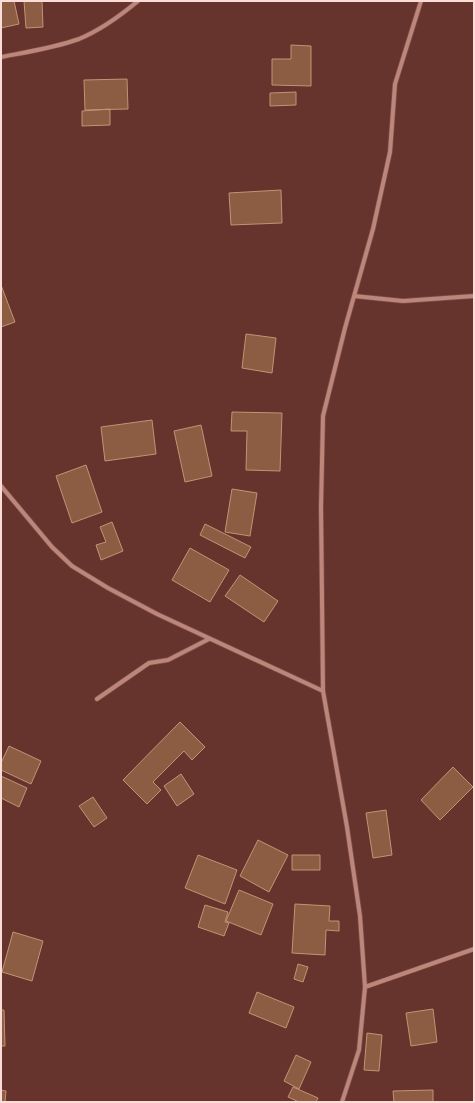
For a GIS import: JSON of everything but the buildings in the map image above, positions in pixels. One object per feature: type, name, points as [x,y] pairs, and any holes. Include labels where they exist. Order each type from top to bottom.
[{"type":"street","points":[[1,57],[79,39],[106,25],[138,1]]},
{"type":"street","points":[[342,1102],[359,1050],[365,987],[360,916],[347,828],[323,691],[321,507],[323,416],[373,229],[390,152],[395,84],[421,1]]},
{"type":"street","points":[[354,296],[403,302],[474,296]]},
{"type":"street","points":[[1,486],[52,547],[72,566],[108,588],[209,639],[323,691]]},
{"type":"street","points":[[97,699],[149,663],[168,660],[209,639]]},
{"type":"street","points":[[365,987],[474,950]]}]
